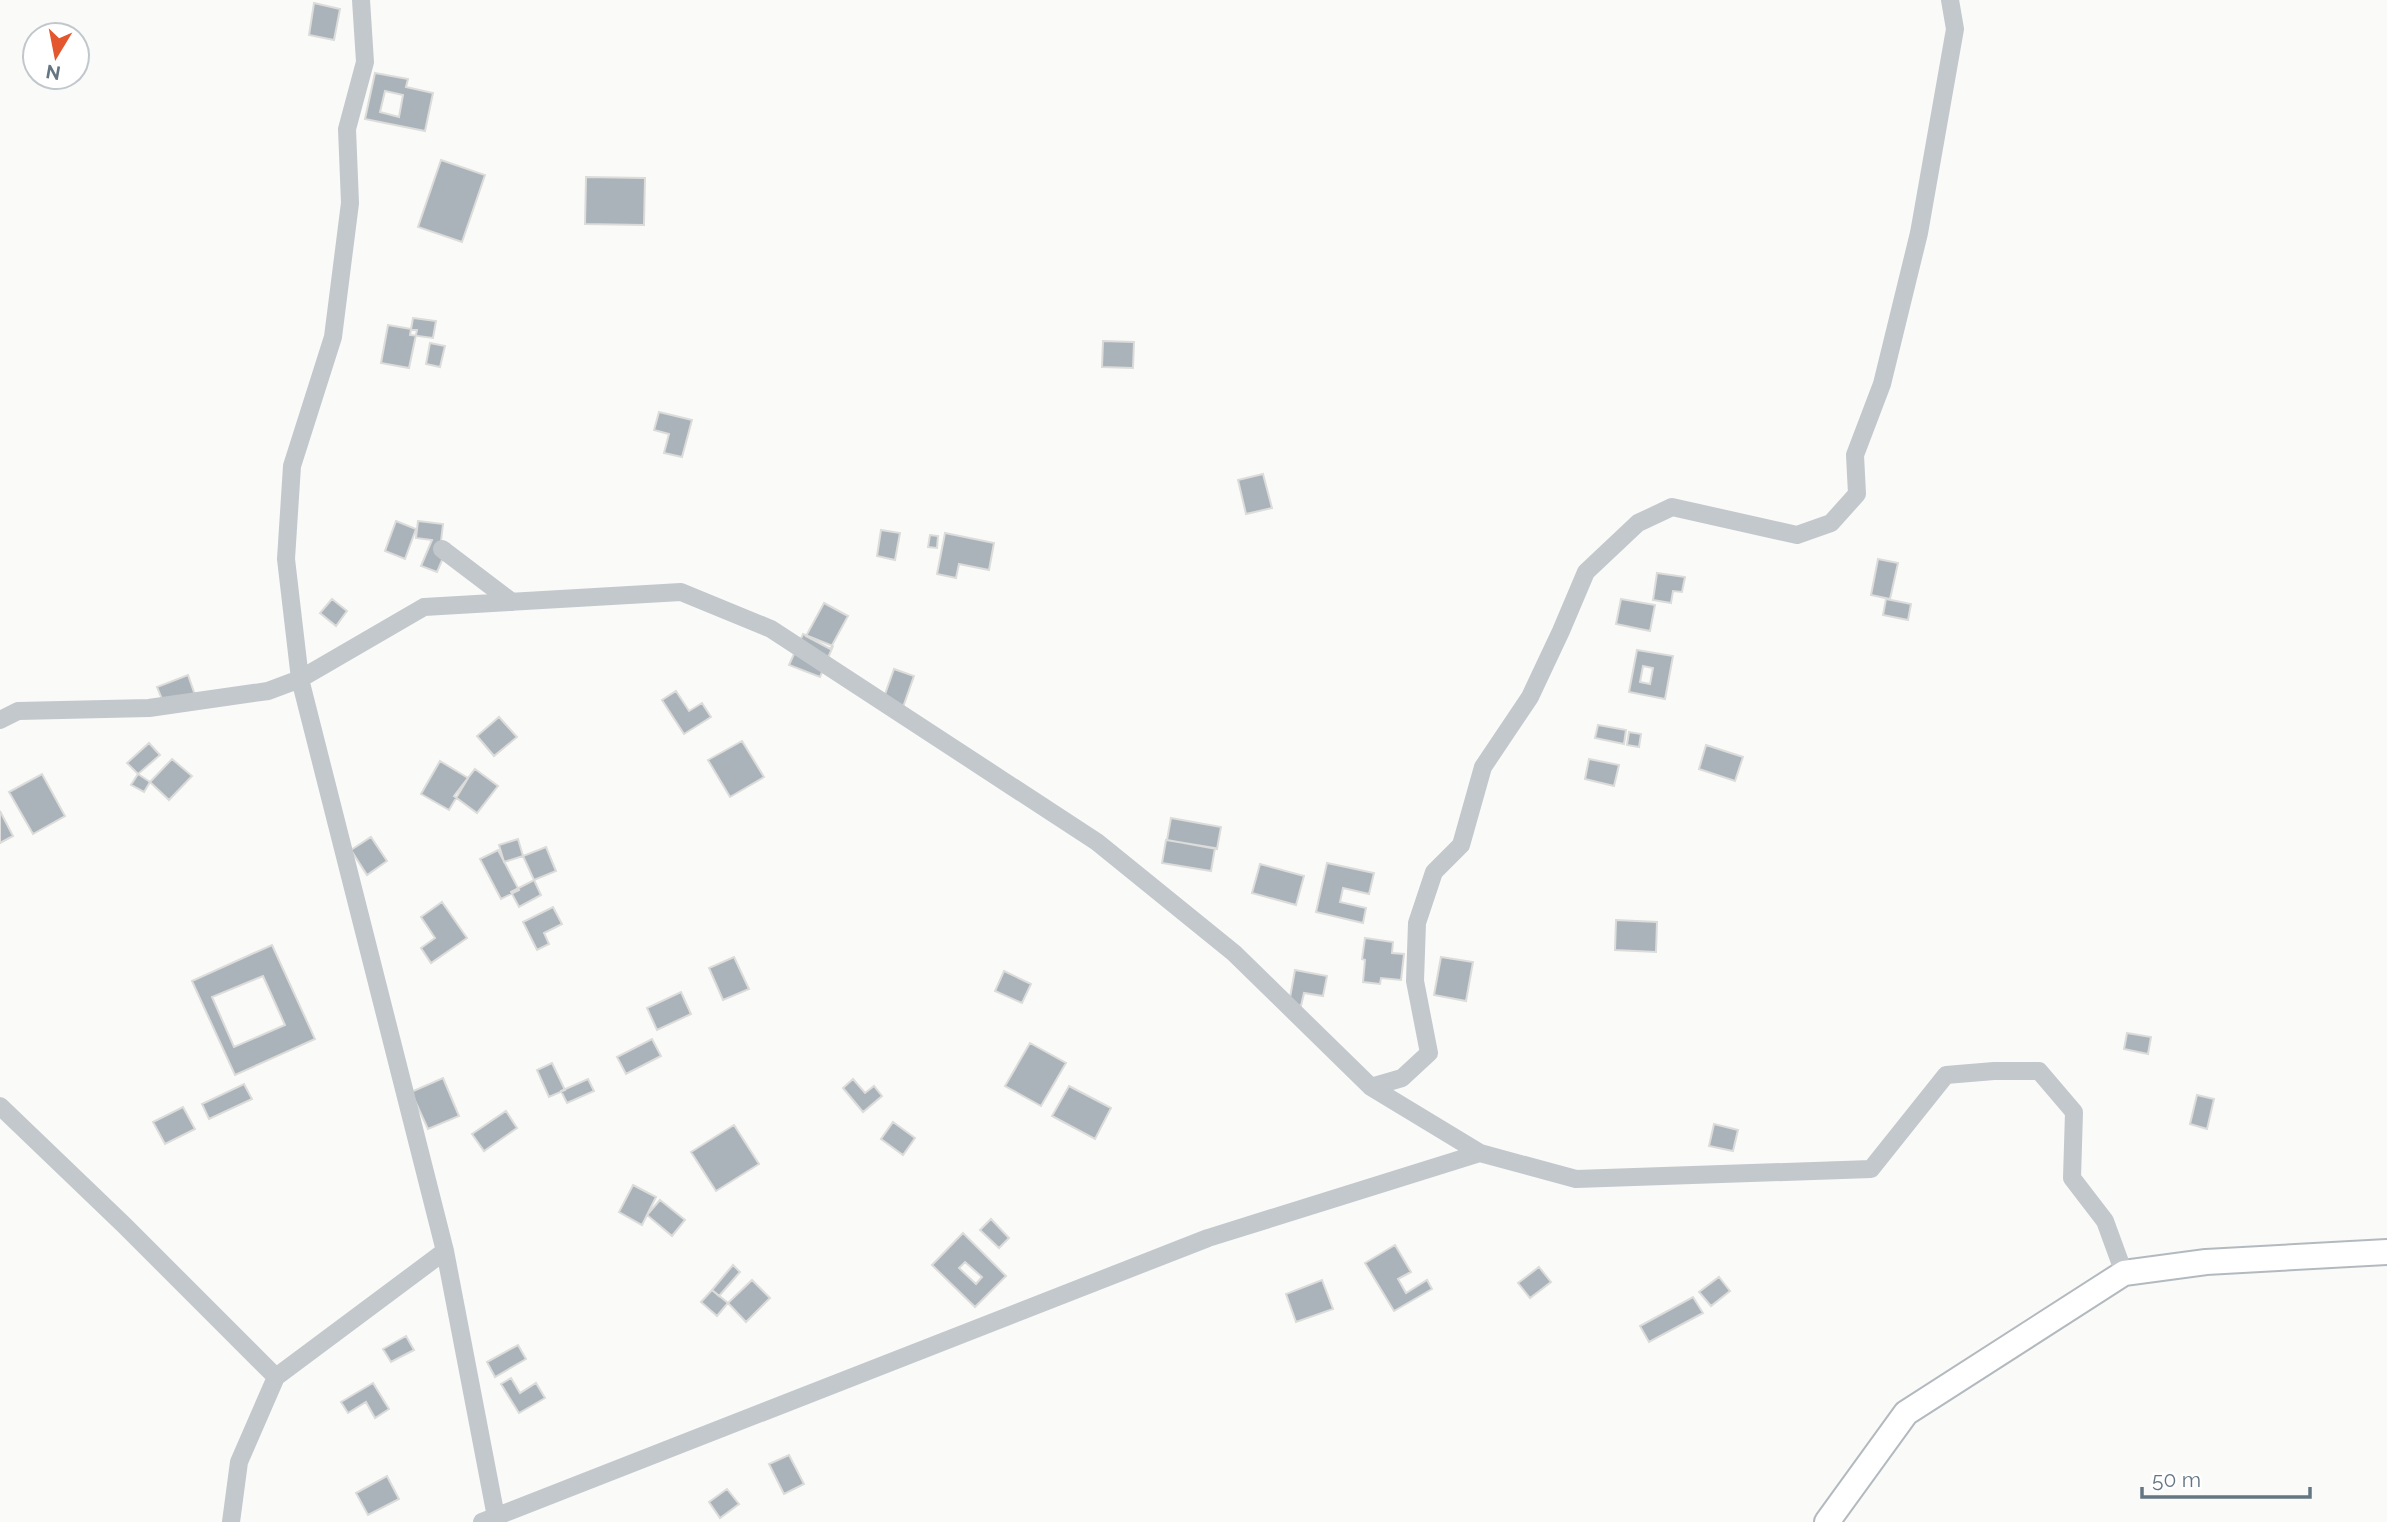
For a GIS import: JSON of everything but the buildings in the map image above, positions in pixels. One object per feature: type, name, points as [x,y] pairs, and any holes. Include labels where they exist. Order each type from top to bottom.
[{"type":"street","points":[[361,0],[365,62],[347,129],[350,203],[332,337],[292,466],[286,559],[300,679],[445,1251],[492,1521],[1208,1238],[1480,1153]]},
{"type":"street","points":[[1371,1087],[1402,1078],[1429,1053],[1415,981],[1418,923],[1434,872],[1461,845],[1483,767],[1530,697],[1586,572],[1639,523],[1672,507],[1797,535],[1831,523],[1857,494],[1855,456],[1882,384],[1919,233],[1955,29],[1950,0]]},
{"type":"street","points":[[442,550],[512,602]]},
{"type":"street","points":[[0,720],[18,711],[162,706],[268,691],[300,679],[424,607],[681,593],[771,629],[1097,842],[1234,953],[1371,1087],[1480,1153],[1576,1180],[1871,1169],[1946,1075],[2039,1071],[2074,1112],[2072,1178],[2105,1221],[2124,1273]]},
{"type":"street","points":[[0,1106],[276,1377]]},
{"type":"street","points":[[231,1522],[239,1462],[276,1377],[445,1251]]},
{"type":"street","points":[[1827,1522],[1906,1413],[2124,1273],[2206,1262],[2387,1252]]}]
